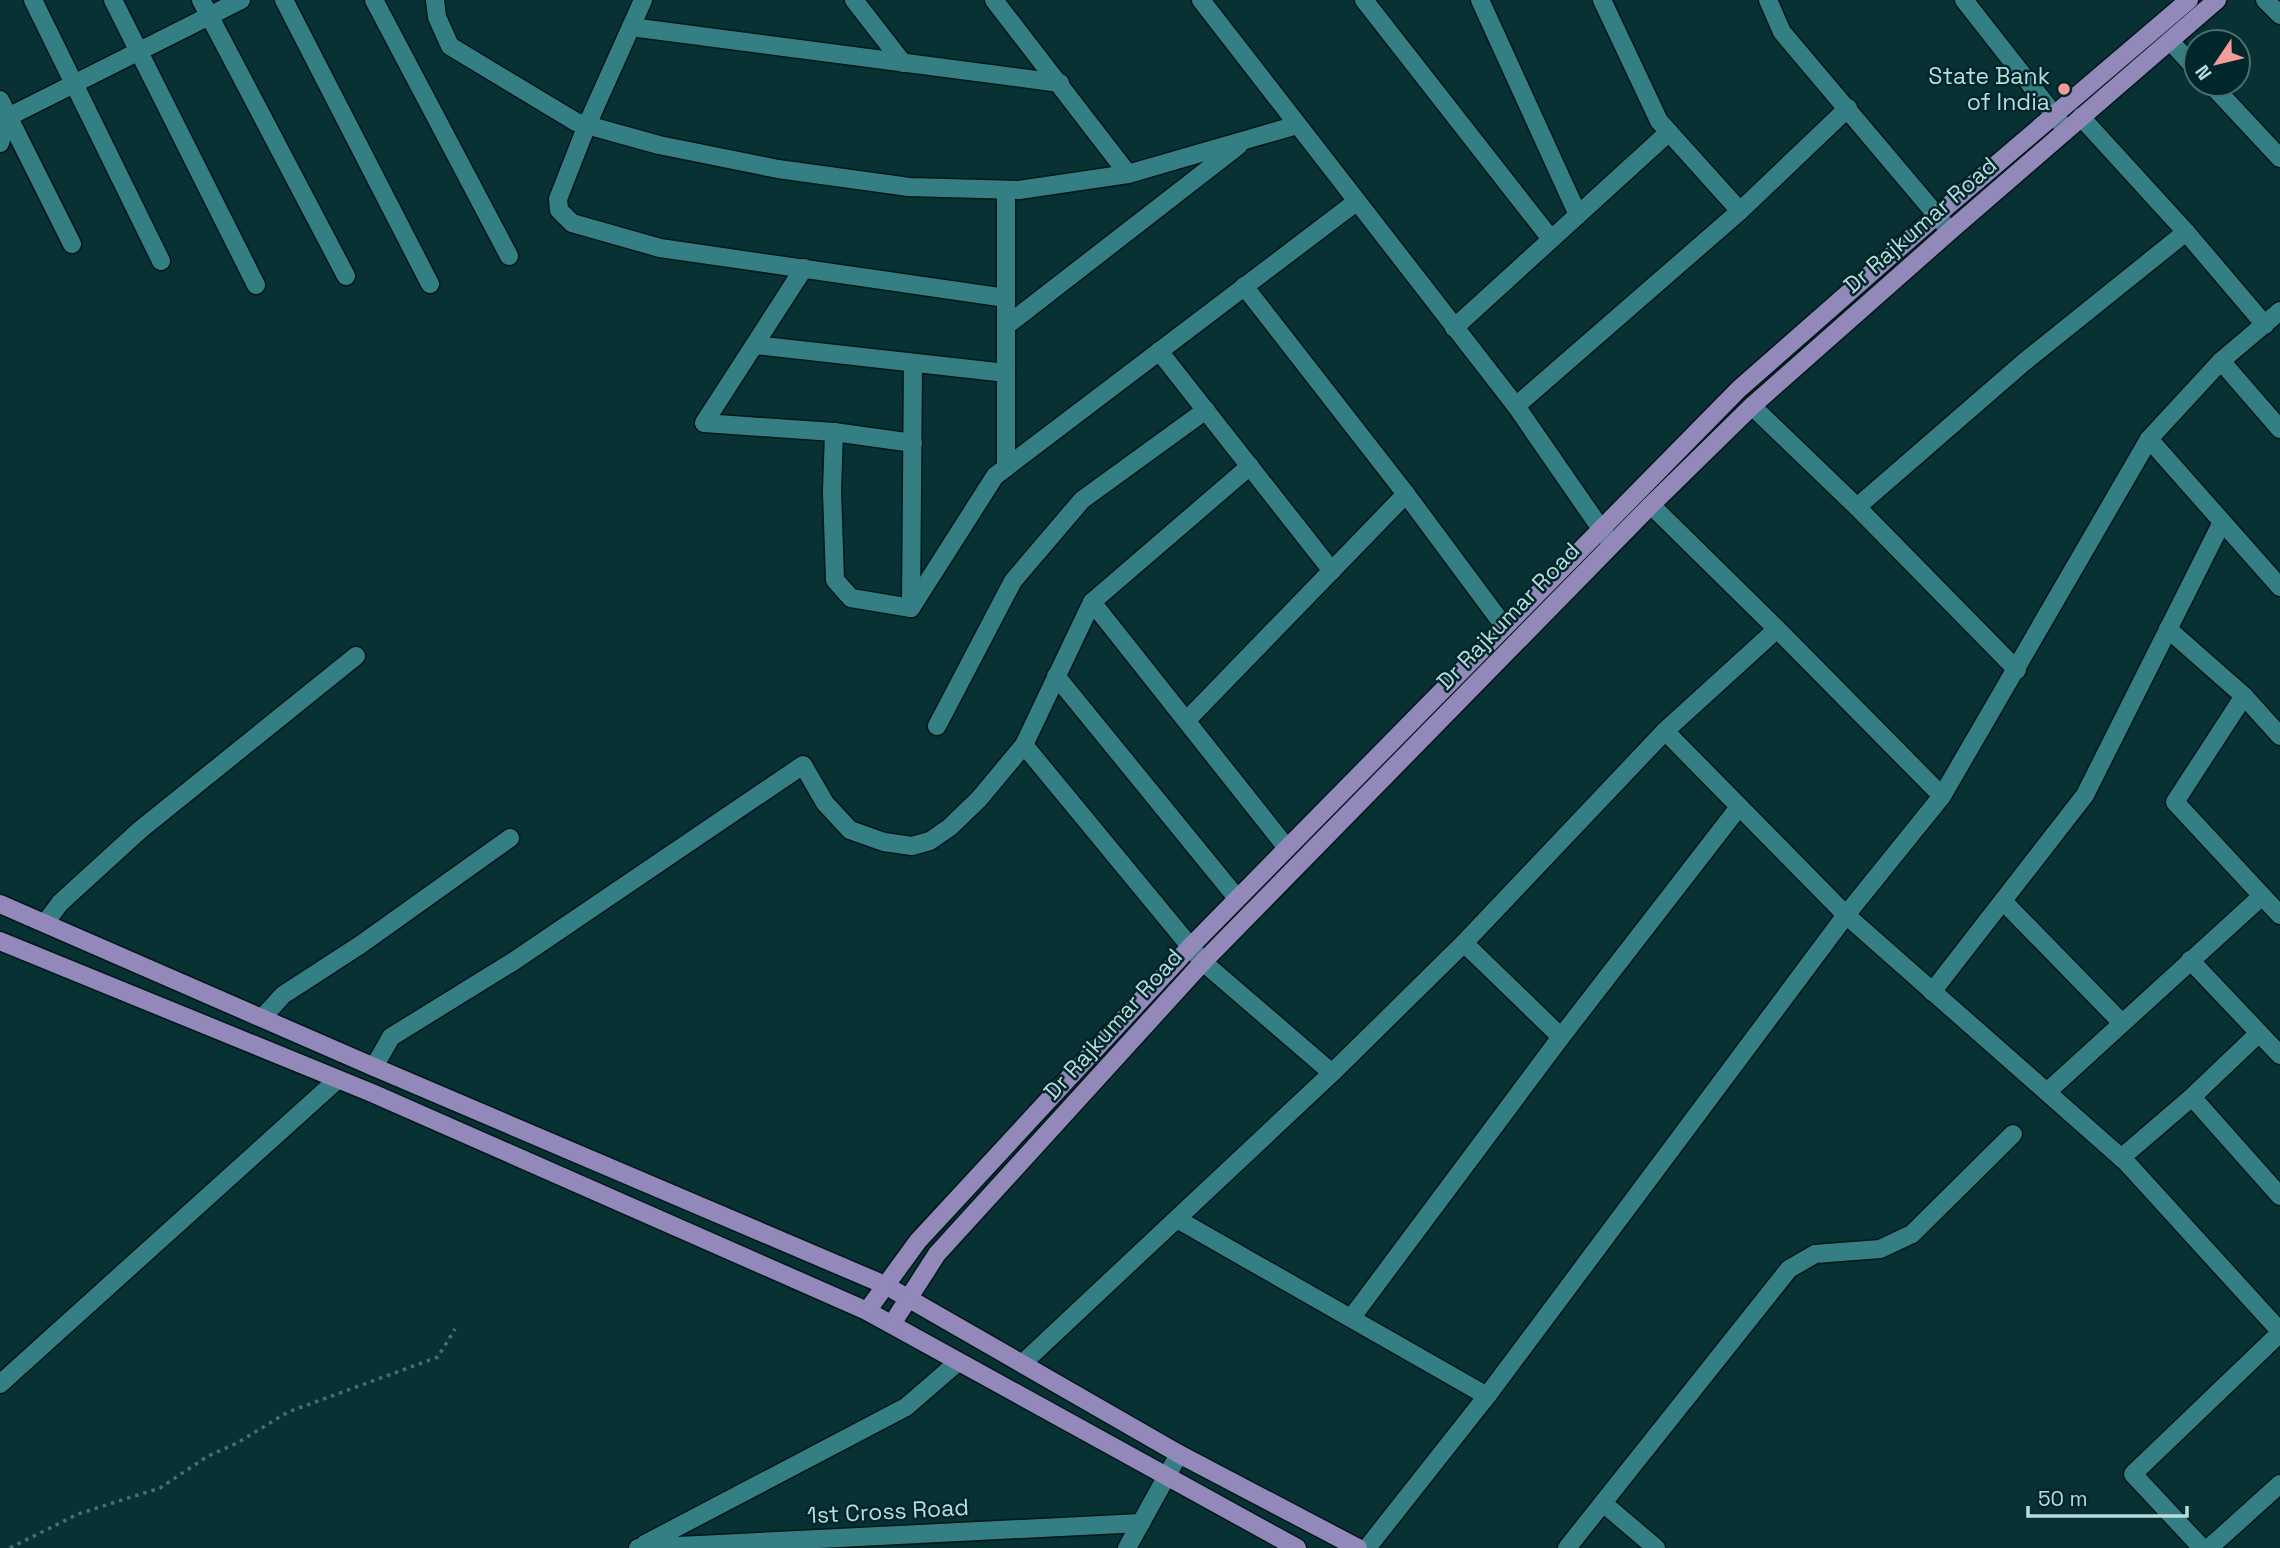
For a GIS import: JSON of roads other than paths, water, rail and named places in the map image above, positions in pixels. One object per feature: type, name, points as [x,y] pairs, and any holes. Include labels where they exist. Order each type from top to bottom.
[{"type":"main road","name":"Dr Rajkumar Road","points":[[867,1311],[918,1241],[1237,898],[1740,389],[1937,215],[2189,0]]},
{"type":"main road","name":"Dr Rajkumar Road","points":[[892,1324],[937,1254],[1203,962],[1651,505],[1752,406],[2217,0]]},
{"type":"main road","points":[[0,904],[885,1285],[1179,1454],[1358,1548]]},
{"type":"main road","points":[[0,941],[337,1080],[867,1311],[1297,1548]]},
{"type":"street","points":[[33,0],[161,261]]},
{"type":"street","points":[[113,0],[256,285]]},
{"type":"street","points":[[4,118],[138,52],[205,8],[241,0]]},
{"type":"street","points":[[284,0],[430,284]]},
{"type":"street","points":[[373,0],[509,256]]},
{"type":"street","points":[[643,0],[587,125],[558,199],[559,210],[572,223],[660,248],[1006,298]]},
{"type":"street","points":[[855,0],[903,63]]},
{"type":"street","points":[[994,0],[1128,174]]},
{"type":"street","points":[[1201,0],[1454,328],[1517,405],[1612,544]]},
{"type":"street","points":[[1363,0],[1550,239]]},
{"type":"street","points":[[1480,0],[1578,215]]},
{"type":"street","points":[[1602,0],[1659,121],[1740,211]]},
{"type":"street","points":[[1768,0],[1782,32],[1950,231]]},
{"type":"street","points":[[1964,0],[2066,130]]},
{"type":"street","points":[[2264,0],[2280,15]]},
{"type":"street","points":[[438,6],[450,46],[576,122],[659,145],[778,169],[909,187],[1019,190],[1128,174],[1297,125]]},
{"type":"street","points":[[205,8],[345,276]]},
{"type":"street","points":[[631,27],[1060,83]]},
{"type":"street","points":[[2170,41],[2182,54]]},
{"type":"street","points":[[2224,98],[2280,158]]},
{"type":"street","points":[[0,100],[4,118],[72,244]]},
{"type":"street","points":[[1517,405],[1740,211],[1848,108]]},
{"type":"street","points":[[2081,117],[2186,232],[2265,325]]},
{"type":"street","points":[[0,143],[4,118]]},
{"type":"street","points":[[1454,328],[1669,132]]},
{"type":"street","points":[[1006,326],[1246,140]]},
{"type":"street","points":[[1006,190],[1006,468]]},
{"type":"street","points":[[911,608],[995,476],[1356,202]]},
{"type":"street","points":[[1857,507],[2023,363],[2186,232]]},
{"type":"street","points":[[804,268],[705,423],[834,432],[913,443]]},
{"type":"street","points":[[1244,286],[1406,494],[1504,626]]},
{"type":"street","points":[[1367,1548],[1487,1396],[1846,915],[1942,796],[2149,439],[2221,361],[2280,311]]},
{"type":"street","points":[[755,345],[1006,373]]},
{"type":"street","points":[[1159,351],[1332,570]]},
{"type":"street","points":[[2221,361],[2280,429]]},
{"type":"street","points":[[911,608],[914,363]]},
{"type":"street","points":[[1752,406],[1857,507],[2017,670]]},
{"type":"street","points":[[937,726],[1013,581],[1022,570],[1082,500],[1206,410]]},
{"type":"street","points":[[834,432],[832,491],[835,579],[851,598],[911,608]]},
{"type":"street","points":[[2149,439],[2280,587]]},
{"type":"street","points":[[374,1067],[391,1037],[514,961],[803,765],[825,803],[850,830],[884,842],[912,846],[930,841],[950,827],[979,799],[1024,745],[1092,602],[1250,466]]},
{"type":"street","points":[[1187,720],[1406,494]]},
{"type":"street","points":[[1651,505],[1942,796]]},
{"type":"street","points":[[1933,992],[2085,795],[2222,522]]},
{"type":"street","points":[[1092,602],[1287,848]]},
{"type":"street","points":[[1023,1363],[1332,1073],[1464,943],[1665,731],[1777,629]]},
{"type":"street","points":[[2168,629],[2244,696],[2280,736]]},
{"type":"street","points":[[46,922],[61,903],[140,830],[356,656]]},
{"type":"street","points":[[1056,676],[1237,898]]},
{"type":"street","points":[[2244,696],[2175,802],[2280,915]]},
{"type":"street","points":[[1665,731],[1846,915],[2121,1158],[2280,1332],[2133,1474],[2202,1548]]},
{"type":"street","points":[[1024,745],[1203,962],[1332,1073]]},
{"type":"street","points":[[1352,1317],[1561,1037],[1739,807]]},
{"type":"street","points":[[262,1018],[283,995],[360,945],[510,838]]},
{"type":"street","points":[[2047,1092],[2262,896]]},
{"type":"street","points":[[2003,901],[2122,1023]]},
{"type":"street","points":[[1464,943],[1561,1037]]},
{"type":"street","points":[[2190,960],[2280,1055]]},
{"type":"street","points":[[2121,1158],[2192,1097],[2259,1033]]},
{"type":"street","points":[[0,1384],[337,1080]]},
{"type":"street","points":[[2192,1097],[2280,1196]]},
{"type":"street","points":[[1567,1548],[1789,1269],[1815,1254],[1880,1250],[1912,1234],[2013,1134]]},
{"type":"street","points":[[1177,1219],[1487,1396]]},
{"type":"street","points":[[638,1548],[906,1407],[958,1362]]},
{"type":"street","points":[[1127,1548],[1179,1454]]},
{"type":"street","points":[[2209,1548],[2280,1484]]},
{"type":"street","points":[[1603,1503],[1656,1548]]},
{"type":"street","name":"1st Cross Road","points":[[638,1548],[1141,1523]]},
{"type":"place","name":"State Bank of India","points":[[2064,89]]}]
